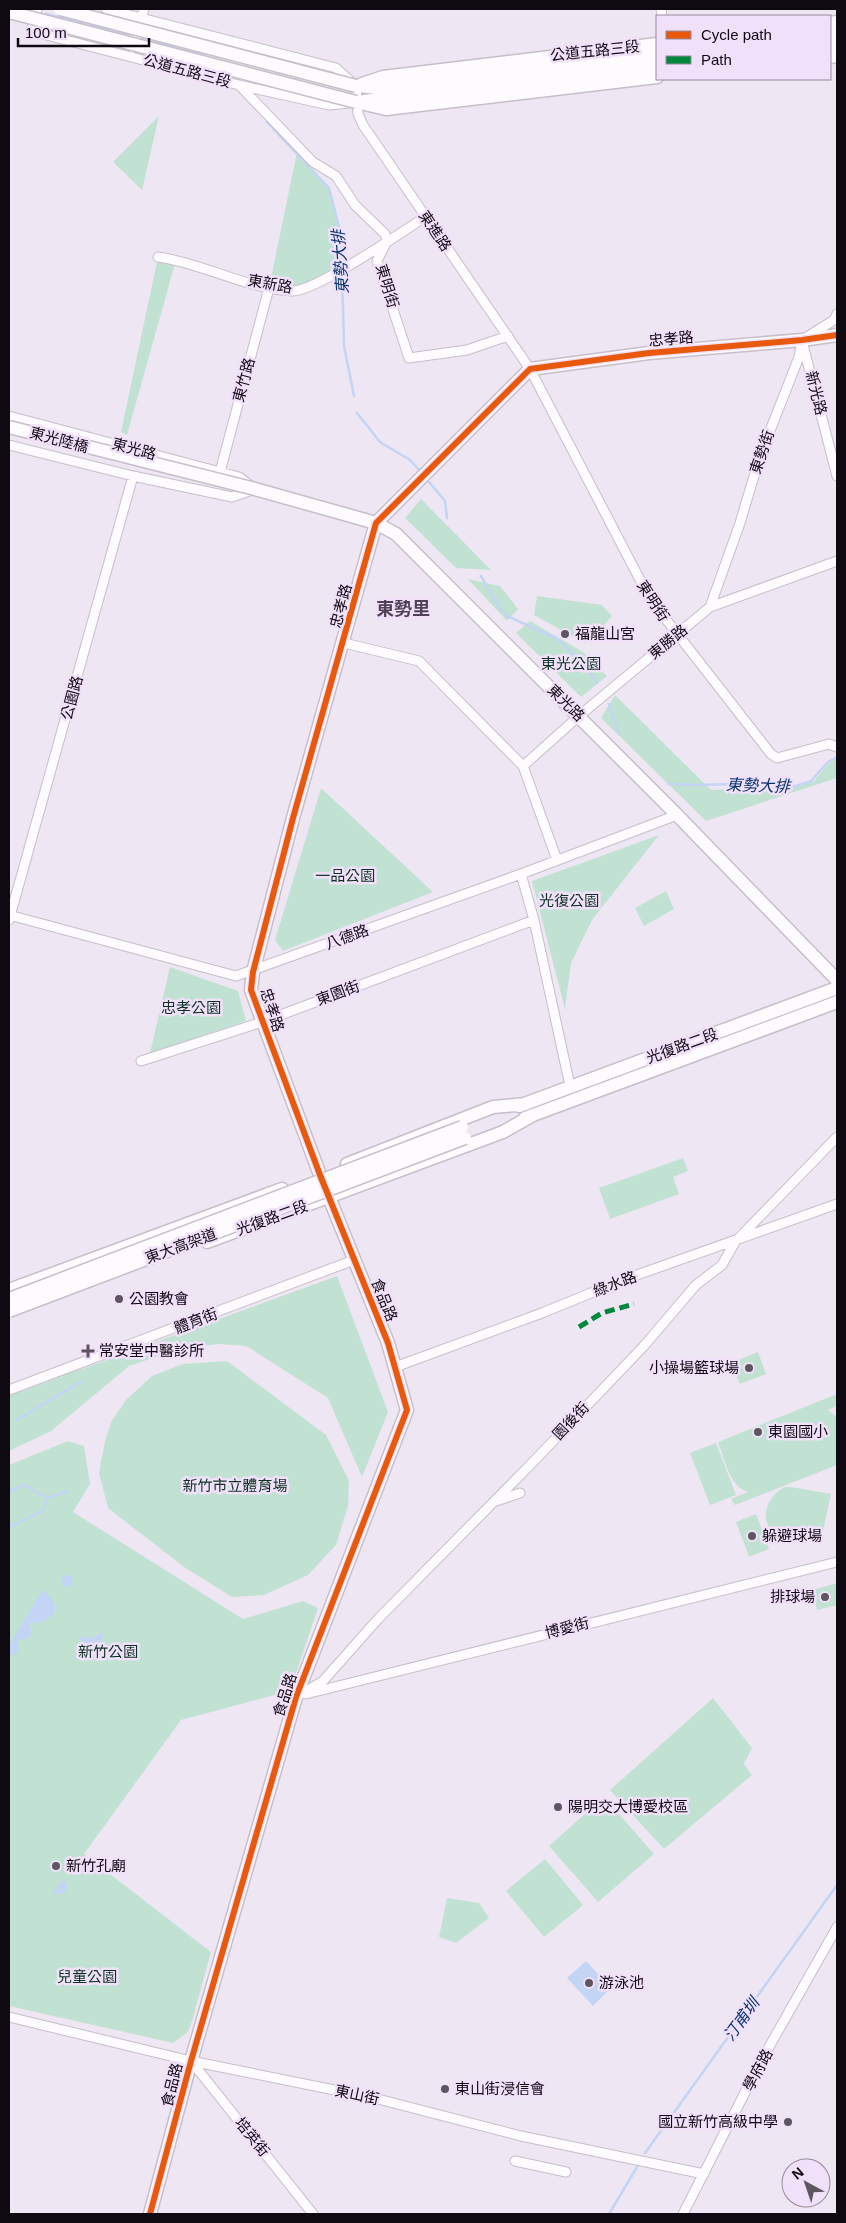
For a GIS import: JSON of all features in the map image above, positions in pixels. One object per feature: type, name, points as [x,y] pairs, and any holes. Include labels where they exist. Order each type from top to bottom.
[{"type":"street","name":"公道五路三段","points":[[37,9],[31,31],[239,85],[329,105],[656,65]]},
{"type":"street","name":"公道五路三段","points":[[60,9],[356,86],[384,89],[656,53]]},
{"type":"street","points":[[106,9],[142,13],[336,68],[356,86]]},
{"type":"street","name":"公道五路三段","points":[[9,12],[386,109],[656,76]]},
{"type":"street","points":[[131,56],[142,13]]},
{"type":"street","name":"公道五路三段","points":[[356,86],[382,77],[656,44]]},
{"type":"street","name":"東明街","points":[[239,85],[313,162],[336,176],[355,205],[382,230],[387,241],[377,261],[409,358],[467,350],[508,336]]},
{"type":"street","name":"東進路","points":[[356,86],[358,114],[363,125],[530,369]]},
{"type":"street","name":"東新路","points":[[158,257],[269,288],[294,291],[330,277],[425,217]]},
{"type":"street","name":"東竹路","points":[[220,472],[269,288]]},
{"type":"street","points":[[802,340],[834,320],[837,314]]},
{"type":"street","name":"忠孝路","points":[[530,369],[650,354],[837,335]]},
{"type":"street","name":"新光路","points":[[802,340],[837,476]]},
{"type":"street","name":"東勢街","points":[[710,608],[740,524],[760,456],[800,357],[802,340]]},
{"type":"street","points":[[376,523],[530,369]]},
{"type":"street","name":"東明街","points":[[530,369],[650,599],[676,635],[771,754],[777,758],[828,744],[836,746]]},
{"type":"street","name":"東光路","points":[[9,416],[239,477],[255,489],[376,523],[396,534],[439,574],[678,815],[837,980]]},
{"type":"street","points":[[41,454],[48,426]]},
{"type":"street","name":"東光陸橋","points":[[9,427],[255,489]]},
{"type":"street","name":"東光路","points":[[9,445],[133,476],[232,497],[255,489]]},
{"type":"street","name":"公園路","points":[[9,917],[133,476]]},
{"type":"street","name":"忠孝路","points":[[330,1197],[251,990],[253,972],[293,818],[344,643],[376,523]]},
{"type":"street","name":"東勝路","points":[[523,766],[579,716],[710,608],[837,561]]},
{"type":"street","points":[[344,643],[419,661],[523,766],[557,860]]},
{"type":"street","name":"八德路","points":[[9,917],[236,976],[253,972],[678,815]]},
{"type":"street","points":[[521,874],[534,920],[570,1086]]},
{"type":"street","name":"東園街","points":[[141,1061],[262,1022],[534,920]]},
{"type":"street","name":"光復路二段","points":[[464,1132],[570,1086],[662,1054],[837,988]]},
{"type":"street","name":"光復路二段","points":[[464,1132],[533,1115],[837,1002]]},
{"type":"street","name":"光復路二段","points":[[9,1290],[493,1107],[526,1104]]},
{"type":"street","name":"光復路二段","points":[[9,1317],[503,1132],[533,1115]]},
{"type":"street","name":"東大高架道","points":[[9,1299],[464,1132]]},
{"type":"street","name":"東大高架道","points":[[9,1311],[464,1132]]},
{"type":"street","name":"園後街","points":[[296,1697],[323,1680],[378,1619],[494,1502],[643,1346],[696,1285],[722,1265],[735,1242],[837,1138]]},
{"type":"street","points":[[9,1305],[275,1205],[330,1197]]},
{"type":"street","name":"食品路","points":[[150,2214],[191,2060],[296,1697],[407,1410],[388,1343],[330,1197]]},
{"type":"street","name":"綠水路","points":[[395,1367],[542,1313],[620,1281],[735,1242],[837,1204]]},
{"type":"street","name":"體育街","points":[[9,1390],[354,1260]]},
{"type":"street","points":[[494,1502],[520,1493]]},
{"type":"street","name":"博愛街","points":[[296,1697],[837,1562]]},
{"type":"street","name":"學府路","points":[[683,2214],[760,2063],[837,1927]]},
{"type":"street","name":"東山街","points":[[9,2017],[191,2060],[374,2098],[521,2136],[704,2174]]},
{"type":"street","name":"培英街","points":[[191,2060],[313,2214]]},
{"type":"street","points":[[515,2160],[566,2172]]},
{"type":"green space","points":[[159,116],[142,190],[113,162]]},
{"type":"green space","points":[[297,152],[329,188],[340,231],[342,269],[294,291],[269,288]]},
{"type":"green space","points":[[158,257],[176,260],[127,435],[121,432]]},
{"type":"green space","points":[[421,499],[491,570],[456,568],[405,518]]},
{"type":"green space","points":[[468,579],[500,586],[518,609],[507,621]]},
{"type":"green space","points":[[537,596],[602,605],[612,616],[585,643],[534,615]]},
{"type":"green space","name":"東光公園","points":[[530,621],[583,652],[607,676],[581,697],[516,633]]},
{"type":"green space","name":"東光公園","points":[[615,695],[711,790],[767,786],[788,790],[814,781],[828,764],[837,759],[837,778],[706,821],[601,718]]},
{"type":"green space","name":"一品公園","points":[[321,788],[433,892],[283,951],[275,940]]},
{"type":"green space","name":"光復公園","points":[[659,835],[592,920],[571,963],[565,1009],[532,881]]},
{"type":"green space","points":[[666,891],[674,909],[644,926],[635,908]]},
{"type":"green space","name":"忠孝公園","points":[[170,967],[238,991],[246,1021],[150,1053]]},
{"type":"green space","points":[[683,1158],[688,1171],[673,1177],[679,1194],[610,1219],[599,1188]]},
{"type":"green space","points":[[337,1276],[388,1412],[362,1477],[328,1398],[246,1346],[218,1344],[180,1349],[129,1366],[51,1431],[9,1451],[9,1396],[63,1376],[63,1372],[82,1369]]},
{"type":"green space","name":"小操場籃球場","points":[[758,1352],[766,1374],[740,1384],[731,1363]]},
{"type":"green space","name":"新竹市立體育場","points":[[227,1361],[326,1435],[349,1481],[348,1506],[336,1545],[308,1575],[264,1595],[232,1597],[184,1567],[108,1508],[99,1473],[105,1441],[112,1420],[126,1400],[152,1376],[183,1364]]},
{"type":"green space","points":[[837,1394],[837,1406],[828,1410],[837,1417],[837,1465],[735,1505],[731,1499],[748,1492],[742,1489],[732,1478],[718,1442]]},
{"type":"green space","name":"新竹公園","points":[[68,1441],[84,1446],[90,1484],[73,1512],[243,1619],[303,1601],[318,1608],[290,1691],[181,1720],[84,1854],[211,1952],[188,2032],[173,2043],[9,2006],[9,1465]]},
{"type":"green space","points":[[716,1443],[736,1495],[710,1505],[690,1453]]},
{"type":"green space","points":[[785,1487],[831,1494],[821,1540],[783,1535],[771,1529],[767,1523],[766,1509],[774,1496]]},
{"type":"green space","name":"躲避球場","points":[[756,1514],[769,1549],[749,1557],[736,1522]]},
{"type":"green space","name":"排球場","points":[[837,1583],[837,1605],[817,1610],[812,1590]]},
{"type":"green space","points":[[713,1698],[752,1748],[744,1764],[752,1775],[664,1849],[610,1790]]},
{"type":"green space","points":[[604,1797],[654,1854],[598,1902],[549,1846]]},
{"type":"green space","points":[[545,1859],[583,1905],[544,1937],[506,1891]]},
{"type":"green space","points":[[447,1898],[479,1903],[489,1918],[456,1943],[439,1937]]},
{"type":"water","points":[[67,1575],[73,1581],[67,1587],[61,1581]]},
{"type":"water","points":[[42,1590],[52,1599],[55,1605],[55,1613],[43,1622],[29,1623],[32,1632],[28,1638],[17,1641],[19,1648],[16,1654],[9,1656],[9,1646]]},
{"type":"water","points":[[104,1632],[94,1659],[78,1636],[91,1637]]},
{"type":"water","points":[[63,1880],[67,1884],[67,1889],[63,1893],[53,1893]]},
{"type":"water","name":"游泳池","points":[[586,1961],[611,1988],[593,2006],[567,1978]]},
{"type":"waterway","name":"東勢大排","points":[[46,14],[128,35]]},
{"type":"waterway","name":"東勢大排","points":[[142,39],[203,54]]},
{"type":"waterway","name":"東勢大排","points":[[267,122],[329,188],[340,231],[341,268]]},
{"type":"waterway","name":"東勢大排","points":[[342,273],[344,346],[354,396]]},
{"type":"waterway","name":"東勢大排","points":[[357,413],[380,442],[410,460],[419,470]]},
{"type":"waterway","name":"東勢大排","points":[[429,482],[445,501],[447,518]]},
{"type":"waterway","name":"東勢大排","points":[[481,576],[499,607],[507,616],[557,639],[582,661],[597,683]]},
{"type":"waterway","name":"東勢大排","points":[[609,704],[619,734]]},
{"type":"waterway","name":"東勢大排","points":[[668,784],[766,783],[790,788],[811,781],[827,763],[837,757]]},
{"type":"waterway","points":[[17,1420],[82,1381]]},
{"type":"waterway","points":[[9,1491],[24,1485],[47,1498],[68,1491]]},
{"type":"waterway","points":[[9,1527],[43,1511],[47,1498]]},
{"type":"waterway","name":"汀甫圳","points":[[645,2153],[837,1885]]},
{"type":"waterway","name":"汀甫圳","points":[[609,2214],[637,2167]]},
{"type":"marked path","points":[[579,1327],[602,1313],[634,1304]]},
{"type":"cycle path","points":[[150,2214],[191,2061],[296,1697],[407,1410],[388,1343],[320,1175],[251,990],[253,972],[293,818],[376,523],[530,369],[649,353],[802,340],[837,335]]},
{"type":"place","name":"福龍山宮","points":[[565,634]]},
{"type":"place","name":"公園教會","points":[[119,1299]]},
{"type":"place","name":"常安堂中醫診所","points":[[88,1351]]},
{"type":"place","name":"小操場籃球場","points":[[749,1368]]},
{"type":"place","name":"東園國小","points":[[758,1432]]},
{"type":"place","name":"躲避球場","points":[[752,1536]]},
{"type":"place","name":"排球場","points":[[825,1597]]},
{"type":"place","name":"陽明交大博愛校區","points":[[558,1807]]},
{"type":"place","name":"新竹孔廟","points":[[56,1866]]},
{"type":"place","name":"游泳池","points":[[589,1983]]},
{"type":"place","name":"東山街浸信會","points":[[445,2089]]},
{"type":"place","name":"國立新竹高級中學","points":[[788,2122]]},
{"type":"district","name":"東勢里","points":[[403,609]]},
{"type":"park label","name":"兒童公園","points":[[87,1977]]}]
